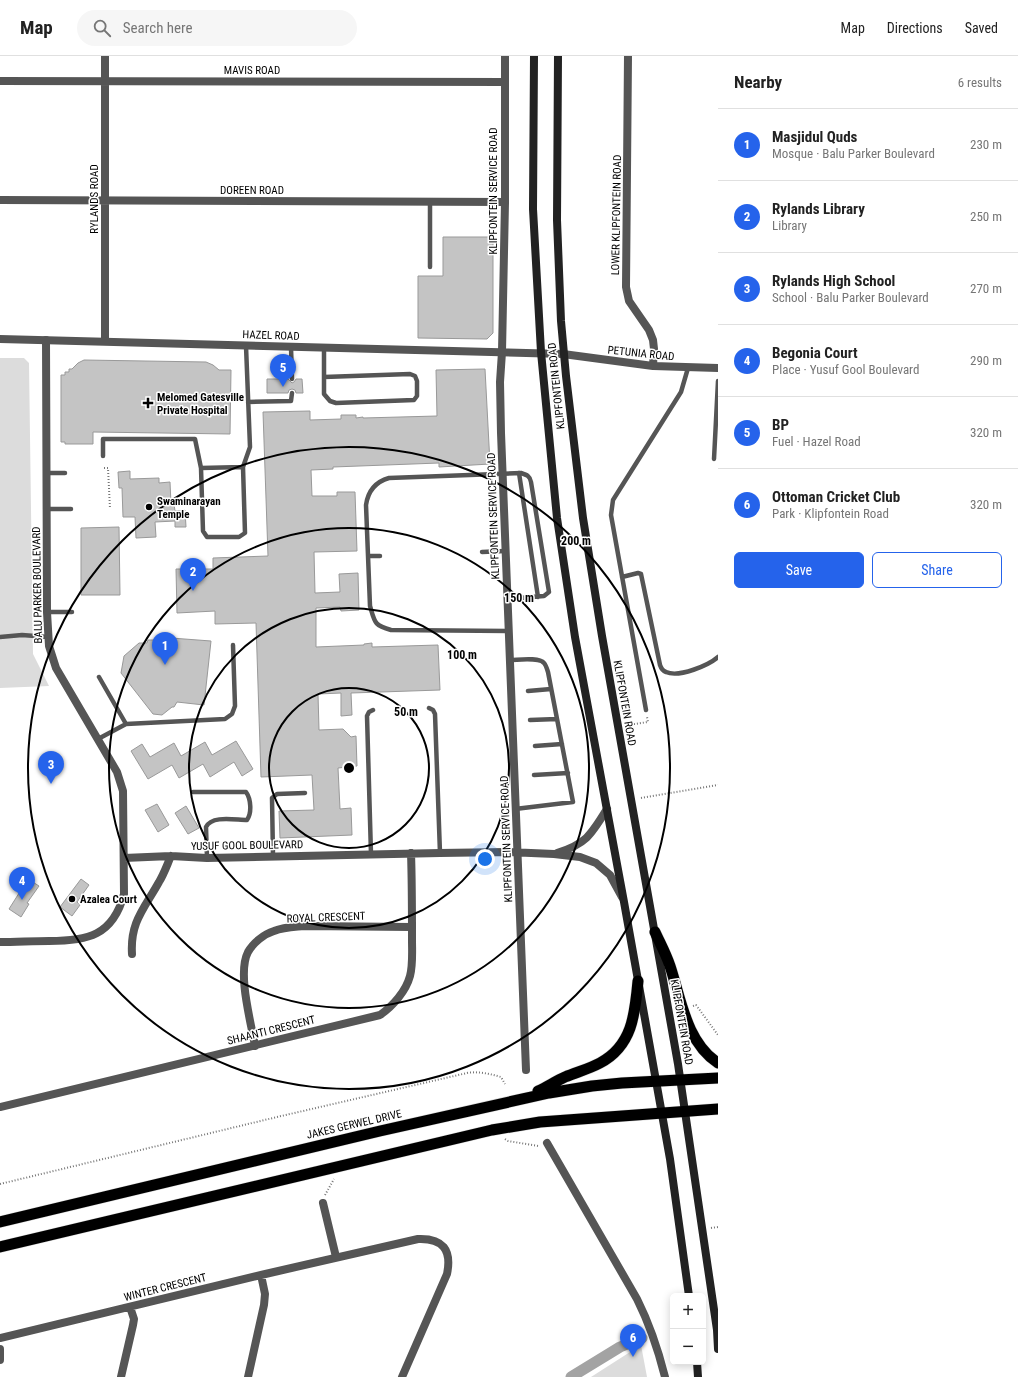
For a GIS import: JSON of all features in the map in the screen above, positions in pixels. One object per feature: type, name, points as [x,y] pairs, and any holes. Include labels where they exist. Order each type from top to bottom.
[{"type":"highway","points":[[655,932],[669,964],[692,1033],[705,1053],[718,1063]]},
{"type":"highway","points":[[525,1098],[566,1077],[599,1064],[616,1052],[627,1037],[631,1028],[638,982]]},
{"type":"highway","name":"JAKES GERWEL DRIVE","points":[[0,1222],[525,1098],[592,1086],[680,1079],[718,1078]]},
{"type":"highway","points":[[0,1247],[492,1130],[532,1122],[718,1109]]},
{"type":"main road","name":"KLIPFONTEIN ROAD","points":[[534,56],[533,209],[541,352],[557,518],[575,637],[670,1159],[689,1293]]},
{"type":"main road","name":"KLIPFONTEIN ROAD","points":[[558,56],[557,220],[563,354],[583,518],[602,636],[680,1079],[717,1330],[718,1349]]},
{"type":"main road","points":[[697,1365],[698,1377]]},
{"type":"street","name":"RYLANDS ROAD","points":[[105,56],[105,341]]},
{"type":"street","name":"KLIPFONTEIN SERVICE ROAD","points":[[505,56],[502,352],[500,382],[502,474],[526,1070]]},
{"type":"street","name":"LOWER KLIPFONTEIN ROAD","points":[[628,56],[626,287],[629,302],[649,330],[653,340],[654,349],[652,366]]},
{"type":"street","name":"MAVIS ROAD","points":[[0,81],[505,82]]},
{"type":"street","name":"DOREEN ROAD","points":[[0,200],[504,202]]},
{"type":"street","name":"HAZEL ROAD","points":[[0,339],[324,348],[541,352]]},
{"type":"street","name":"BALU PARKER BOULEVARD","points":[[46,340],[47,612],[48,637],[51,657],[117,772],[122,786],[124,858]]},
{"type":"street","name":"PETUNIA ROAD","points":[[541,352],[652,366],[718,368]]},
{"type":"street","name":"YUSUF GOOL BOULEVARD","points":[[554,854],[574,847],[587,838],[607,809]]},
{"type":"street","name":"YUSUF GOOL BOULEVARD","points":[[124,858],[171,856],[207,858],[517,852],[554,854],[580,857],[596,863],[610,875],[624,902]]},
{"type":"street","name":"SHAANTI CRESCENT","points":[[0,1107],[380,1015],[387,1010],[405,988],[410,977],[412,966],[411,854]]},
{"type":"street","points":[[132,954],[131,941],[135,925],[159,882],[171,856]]},
{"type":"street","points":[[0,942],[71,941],[97,934],[113,919],[122,903],[124,894],[124,858]]},
{"type":"street","name":"ROYAL CRESCENT","points":[[255,1046],[244,977],[244,964],[248,952],[255,943],[273,931],[304,926],[412,926]]},
{"type":"street","points":[[547,1143],[637,1299],[649,1323],[665,1377]]},
{"type":"street","points":[[324,1202],[336,1257]]},
{"type":"street","name":"WINTER CRESCENT","points":[[0,1338],[336,1257],[418,1239],[430,1239],[438,1242],[444,1248],[448,1256],[449,1265],[447,1274],[402,1377]]},
{"type":"street","points":[[248,1377],[266,1294],[261,1275]]},
{"type":"street","points":[[121,1377],[134,1319],[130,1307]]},
{"type":"street","points":[[0,1349],[0,1360]]},
{"type":"lane","points":[[430,201],[430,267]]},
{"type":"lane","points":[[103,456],[103,439],[195,439],[201,468],[204,534],[210,538],[239,537],[243,535],[245,530],[243,467],[250,447],[246,346]]},
{"type":"lane","points":[[292,347],[292,379]]},
{"type":"lane","points":[[324,348],[324,377],[324,394],[327,399],[333,402],[411,400],[417,396],[417,381],[413,375],[324,377]]},
{"type":"lane","points":[[646,710],[611,515],[613,500],[681,392],[688,368]]},
{"type":"lane","points":[[714,459],[718,381]]},
{"type":"lane","points":[[248,402],[290,401],[292,398],[292,393]]},
{"type":"lane","points":[[201,468],[243,467]]},
{"type":"lane","points":[[47,473],[65,473]]},
{"type":"lane","points":[[519,473],[538,597]]},
{"type":"lane","points":[[507,599],[538,597],[544,596],[549,592],[530,477],[519,473],[389,478],[379,482],[371,490],[368,494],[366,505],[370,606],[374,619],[379,626],[391,630],[508,631]]},
{"type":"lane","points":[[47,509],[71,509]]},
{"type":"lane","points":[[482,552],[505,551]]},
{"type":"lane","points":[[368,556],[380,556]]},
{"type":"lane","points":[[622,577],[638,573],[641,574],[662,669],[666,672],[681,673],[709,664],[718,657]]},
{"type":"lane","points":[[47,612],[72,612]]},
{"type":"lane","points":[[0,638],[22,635],[48,637]]},
{"type":"lane","points":[[98,739],[126,724],[221,720],[229,717],[236,706],[233,645]]},
{"type":"lane","points":[[510,660],[540,660],[545,664],[552,689],[573,802],[515,809]]},
{"type":"lane","points":[[100,677],[126,724]]},
{"type":"lane","points":[[528,691],[552,689]]},
{"type":"lane","points":[[429,708],[433,710],[435,714],[440,853]]},
{"type":"lane","points":[[371,854],[367,716],[369,712],[373,710]]},
{"type":"lane","points":[[530,720],[557,718]]},
{"type":"lane","points":[[535,746],[562,744]]},
{"type":"lane","points":[[534,774],[568,773]]},
{"type":"lane","points":[[193,792],[246,792],[248,795],[250,813],[247,820],[215,820],[208,823],[206,827],[207,858]]},
{"type":"lane","points":[[274,856],[272,798],[277,794],[305,793]]},
{"type":"path","points":[[104,468],[108,468],[110,509]]},
{"type":"path","points":[[628,726],[648,722],[646,710]]},
{"type":"path","points":[[641,798],[718,785]]},
{"type":"path","points":[[696,1005],[718,1035]]},
{"type":"path","points":[[0,1184],[467,1073],[475,1072],[492,1074],[501,1077],[505,1084]]},
{"type":"path","points":[[505,1139],[508,1141],[537,1147]]},
{"type":"path","points":[[324,1202],[324,1197],[334,1179]]},
{"type":"path","points":[[711,1228],[718,1227]]},
{"type":"shaded area","points":[[0,358],[24,358],[29,363],[33,654],[49,686],[0,688]]},
{"type":"shaded area","points":[[641,1345],[647,1377],[591,1377]]},
{"type":"building","points":[[443,237],[493,237],[493,333],[487,339],[418,338],[418,276],[443,276]]},
{"type":"building","name":"Melomed Gatesville Private Hospital","points":[[84,360],[206,362],[219,370],[231,370],[230,434],[93,432],[93,444],[65,444],[65,442],[61,442],[61,375],[65,375],[65,372],[69,372],[69,369],[72,369]]},
{"type":"building","points":[[485,369],[490,464],[439,467],[439,463],[333,467],[333,469],[311,470],[312,496],[337,496],[337,492],[355,492],[357,551],[314,552],[315,593],[340,592],[339,574],[358,573],[359,610],[341,611],[340,607],[316,608],[316,647],[364,645],[372,643],[372,647],[438,645],[440,690],[351,693],[352,715],[341,716],[341,693],[318,694],[319,730],[343,729],[351,737],[356,736],[357,766],[338,768],[340,809],[351,808],[352,835],[280,838],[279,811],[314,810],[312,775],[261,777],[256,623],[215,624],[215,611],[177,613],[176,569],[213,569],[213,558],[268,556],[263,412],[310,411],[310,420],[341,419],[341,415],[356,415],[356,418],[437,416],[436,370]]},
{"type":"building","points":[[267,379],[288,379],[292,383],[296,379],[302,379],[303,393],[296,393],[295,390],[292,389],[289,390],[288,393],[267,393]]},
{"type":"building","name":"Swaminarayan Temple","points":[[130,471],[130,479],[159,478],[159,483],[170,482],[171,504],[174,504],[175,511],[185,510],[186,527],[175,527],[175,521],[155,522],[156,537],[136,538],[135,517],[123,517],[122,488],[119,488],[118,472]]},
{"type":"building","points":[[119,527],[120,595],[81,595],[81,528]]},
{"type":"building","points":[[158,637],[211,641],[204,705],[177,702],[174,707],[162,715],[153,714],[121,673],[124,656],[139,643],[147,643],[148,640],[158,640]]},
{"type":"building","points":[[236,741],[253,769],[242,776],[234,762],[210,777],[203,764],[179,778],[172,765],[148,779],[131,751],[142,744],[150,757],[174,743],[181,756],[205,742],[212,755]]},
{"type":"building","points":[[157,804],[169,825],[158,832],[145,810]]},
{"type":"building","points":[[186,806],[199,828],[188,834],[175,813]]},
{"type":"building","points":[[28,879],[39,886],[27,903],[29,904],[21,917],[9,909]]},
{"type":"building","name":"Azalea Court","points":[[81,879],[89,885],[77,902],[80,905],[72,916],[60,907]]},
{"type":"waterway","points":[[571,1377],[620,1347],[642,1338]]},
{"type":"place","name":"BP","points":[[283,387]]},
{"type":"place","name":"Melomed Gatesville Private Hospital","points":[[148,403]]},
{"type":"place","name":"Swaminarayan Temple","points":[[149,507]]},
{"type":"place","name":"Rylands Library","points":[[193,591]]},
{"type":"place","name":"Masjidul Quds","points":[[165,665]]},
{"type":"place","name":"Rylands High School","points":[[51,784]]},
{"type":"place","name":"Azalea Court","points":[[72,899]]},
{"type":"place","name":"Begonia Court","points":[[22,900]]},
{"type":"place","name":"Ottoman Cricket Club","points":[[633,1357]]}]
